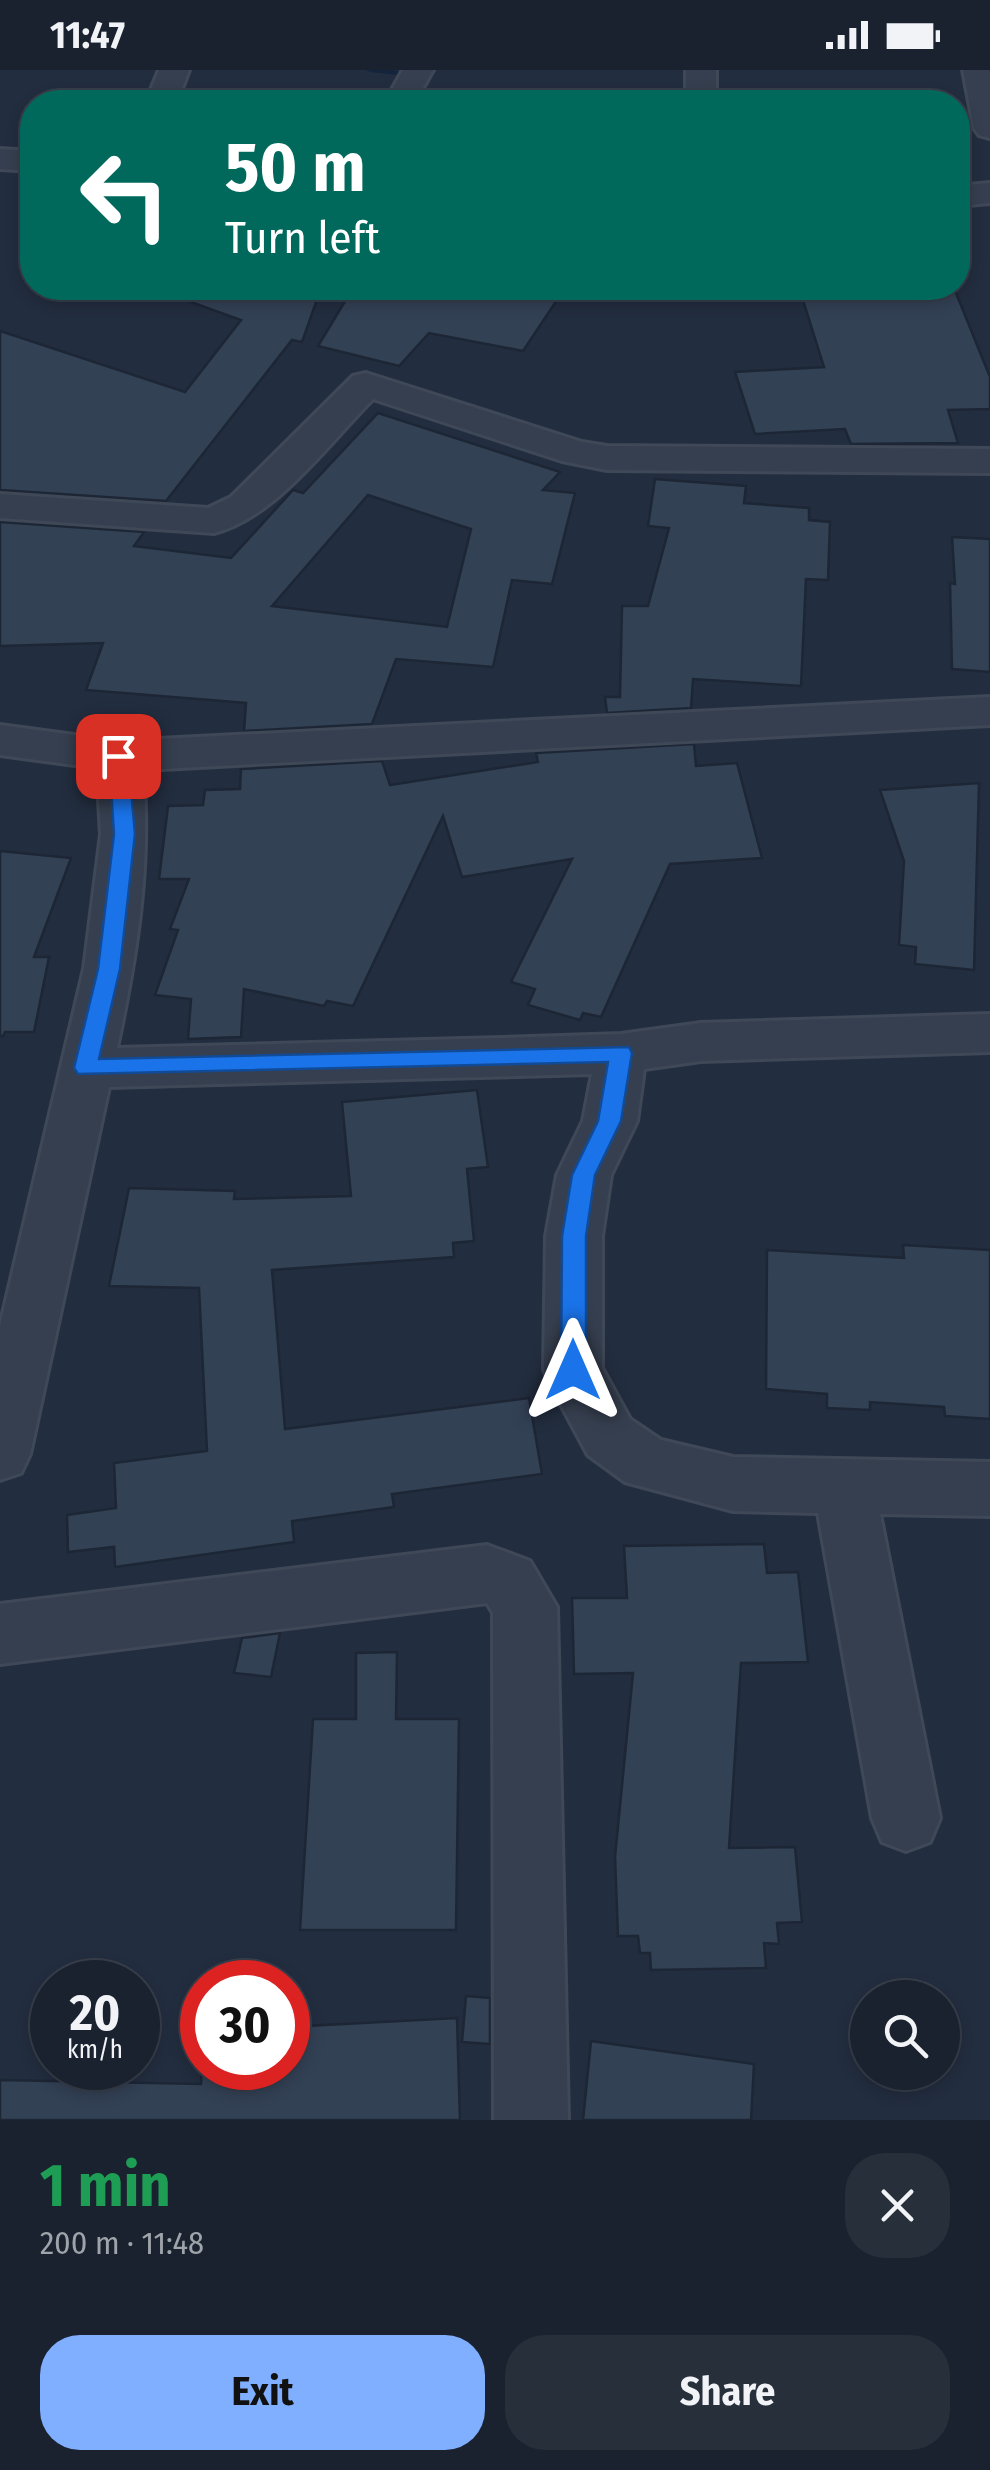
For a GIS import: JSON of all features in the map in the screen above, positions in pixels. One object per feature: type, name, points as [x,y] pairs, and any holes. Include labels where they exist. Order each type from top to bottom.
[{"type":"street","points":[[978,70],[990,128]]},
{"type":"street","points":[[0,506],[214,521],[245,506],[366,384],[576,453],[606,458],[990,461]]},
{"type":"street","points":[[0,740],[118,756],[990,711]]},
{"type":"street","points":[[0,1454],[109,969],[124,834],[118,756]]},
{"type":"street","points":[[86,1068],[621,1053],[701,1042],[990,1033]]},
{"type":"street","points":[[621,1053],[610,1121],[584,1175],[574,1236],[573,1370],[609,1437],[646,1464],[732,1484],[990,1490]]},
{"type":"street","points":[[844,1486],[906,1818]]},
{"type":"street","points":[[0,1634],[487,1574],[508,1582],[525,1607],[530,2120]]},
{"type":"building","points":[[185,300],[317,300],[302,342],[292,340],[166,501],[0,490],[0,331],[185,392],[241,320]]},
{"type":"building","points":[[346,300],[557,300],[523,351],[429,333],[399,366],[318,346]]},
{"type":"building","points":[[803,300],[959,300],[990,377],[990,409],[948,410],[958,443],[851,444],[845,429],[755,434],[735,372],[824,367]]},
{"type":"building","points":[[378,413],[560,472],[543,490],[575,493],[552,584],[512,580],[493,667],[396,659],[372,724],[244,731],[246,703],[86,690],[103,643],[0,646],[0,522],[144,532],[134,546],[231,558],[293,490],[303,493]],"holes":[[[368,495],[471,529],[447,627],[272,606]]]},
{"type":"building","points":[[655,479],[746,486],[744,503],[809,508],[809,520],[830,522],[828,580],[806,579],[801,686],[693,679],[691,708],[607,713],[605,697],[620,697],[622,606],[648,606],[669,528],[648,526]]},
{"type":"building","points":[[952,537],[990,539],[990,672],[952,669]]},
{"type":"building","points":[[694,744],[696,766],[737,763],[762,858],[670,864],[601,1017],[583,1013],[580,1020],[528,1005],[535,989],[511,982],[572,859],[462,877],[443,816],[353,1006],[327,1001],[324,1006],[244,989],[241,1037],[188,1039],[191,999],[155,995],[178,930],[170,929],[189,879],[159,879],[168,806],[203,805],[205,790],[240,789],[241,769],[382,761],[390,785],[538,762],[536,753]]},
{"type":"building","points":[[979,783],[974,970],[915,964],[916,947],[899,945],[904,861],[880,790]]},
{"type":"building","points":[[0,851],[71,858],[34,957],[49,957],[34,1032],[5,1032],[3,1036],[0,1036]]},
{"type":"building","points":[[477,1090],[488,1167],[467,1169],[474,1241],[453,1243],[454,1257],[272,1270],[285,1429],[529,1398],[542,1474],[392,1494],[394,1507],[292,1521],[294,1542],[115,1567],[114,1547],[68,1552],[67,1515],[116,1508],[114,1463],[207,1451],[199,1288],[109,1286],[129,1188],[235,1191],[234,1199],[351,1196],[342,1102]]},
{"type":"building","points":[[903,1245],[990,1250],[990,1419],[945,1416],[944,1407],[870,1402],[870,1410],[827,1408],[827,1394],[766,1389],[767,1250],[904,1258]]},
{"type":"building","points":[[764,1544],[767,1573],[798,1572],[808,1662],[741,1663],[729,1848],[795,1847],[802,1922],[777,1923],[779,1944],[764,1943],[766,1968],[651,1970],[650,1953],[640,1953],[638,1936],[618,1936],[615,1857],[633,1673],[574,1674],[572,1598],[627,1598],[624,1546]]},
{"type":"building","points":[[280,1633],[271,1677],[234,1673],[242,1638]]},
{"type":"building","points":[[397,1652],[396,1719],[459,1719],[456,1930],[300,1930],[313,1719],[356,1719],[356,1653]]},
{"type":"building","points":[[466,1996],[490,1998],[490,2044],[462,2042]]},
{"type":"building","points":[[457,2018],[460,2120],[0,2120],[0,2080],[30,2081],[30,2090],[160,2090],[160,2083],[180,2084],[180,2090],[310,2090],[310,2026]]},
{"type":"building","points":[[591,2041],[754,2064],[751,2120],[583,2120]]},
{"type":"waterway","points":[[370,70],[407,74]]},
{"type":"route","points":[[118,756],[124,834],[109,969],[86,1068],[621,1053],[610,1121],[584,1175],[574,1236],[573,1370]]}]
